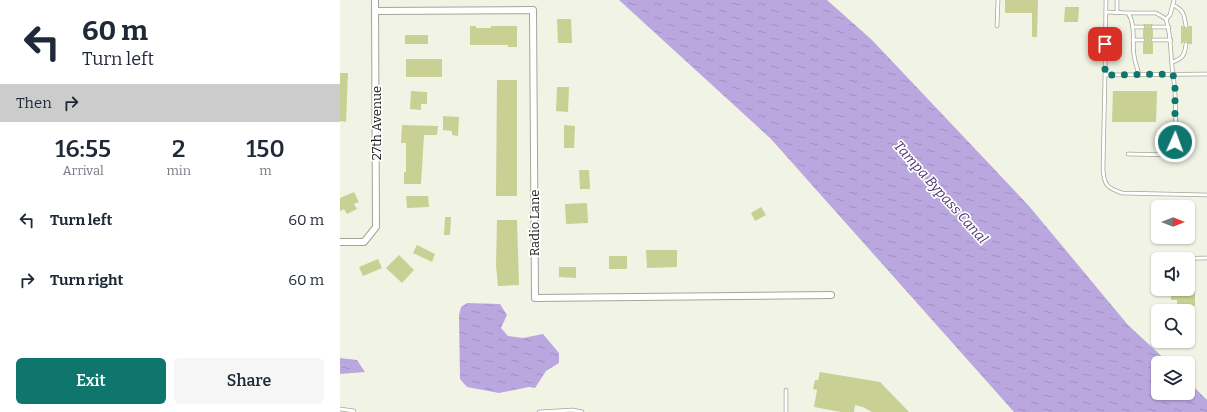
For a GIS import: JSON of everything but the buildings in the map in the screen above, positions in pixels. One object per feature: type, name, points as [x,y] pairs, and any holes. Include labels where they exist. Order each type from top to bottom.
[{"type":"street","name":"27th Avenue","points":[[340,242],[364,242],[376,227],[376,0]]},
{"type":"street","name":"Radio Lane","points":[[376,11],[533,10],[535,298],[831,295]]},
{"type":"lane","points":[[998,0],[998,26]]},
{"type":"lane","points":[[1106,0],[1103,169],[1106,186],[1122,193],[1207,194]]},
{"type":"lane","points":[[1117,0],[1117,13]]},
{"type":"lane","points":[[1166,19],[1170,15],[1174,0]]},
{"type":"lane","points":[[1173,5],[1180,8],[1183,13],[1186,26]]},
{"type":"lane","points":[[1106,12],[1156,13],[1166,19],[1169,27],[1175,87],[1176,129],[1174,155],[1128,154]]},
{"type":"lane","points":[[1128,13],[1133,27],[1134,57],[1139,74]]},
{"type":"lane","points":[[1133,27],[1143,27]]},
{"type":"lane","points":[[1153,27],[1169,27]]},
{"type":"lane","points":[[1133,40],[1143,40]]},
{"type":"lane","points":[[1153,40],[1171,40]]},
{"type":"lane","points":[[1172,62],[1183,57],[1186,51],[1186,44]]},
{"type":"lane","points":[[1105,75],[1207,74]]},
{"type":"lane","points":[[1195,258],[1207,258]]},
{"type":"lane","points":[[786,390],[786,412]]},
{"type":"lane","points":[[340,409],[354,412]]},
{"type":"lane","points":[[540,412],[573,410],[582,412]]},
{"type":"water","name":"Tampa Bypass Canal","points":[[619,0],[827,0],[872,40],[1029,206],[1128,325],[1151,348],[1161,356],[1151,356],[1151,400],[1195,400],[1195,388],[1207,400],[1207,412],[1014,412],[771,139]]},
{"type":"water","points":[[467,303],[500,304],[507,315],[501,328],[508,336],[523,338],[543,334],[559,353],[559,363],[546,371],[535,388],[529,387],[499,393],[467,387],[460,379],[459,315],[461,307]]},
{"type":"water","points":[[340,358],[357,360],[365,372],[340,374]]},
{"type":"route","points":[[1105,44],[1105,75],[1173,74],[1175,87],[1175,142]]}]
